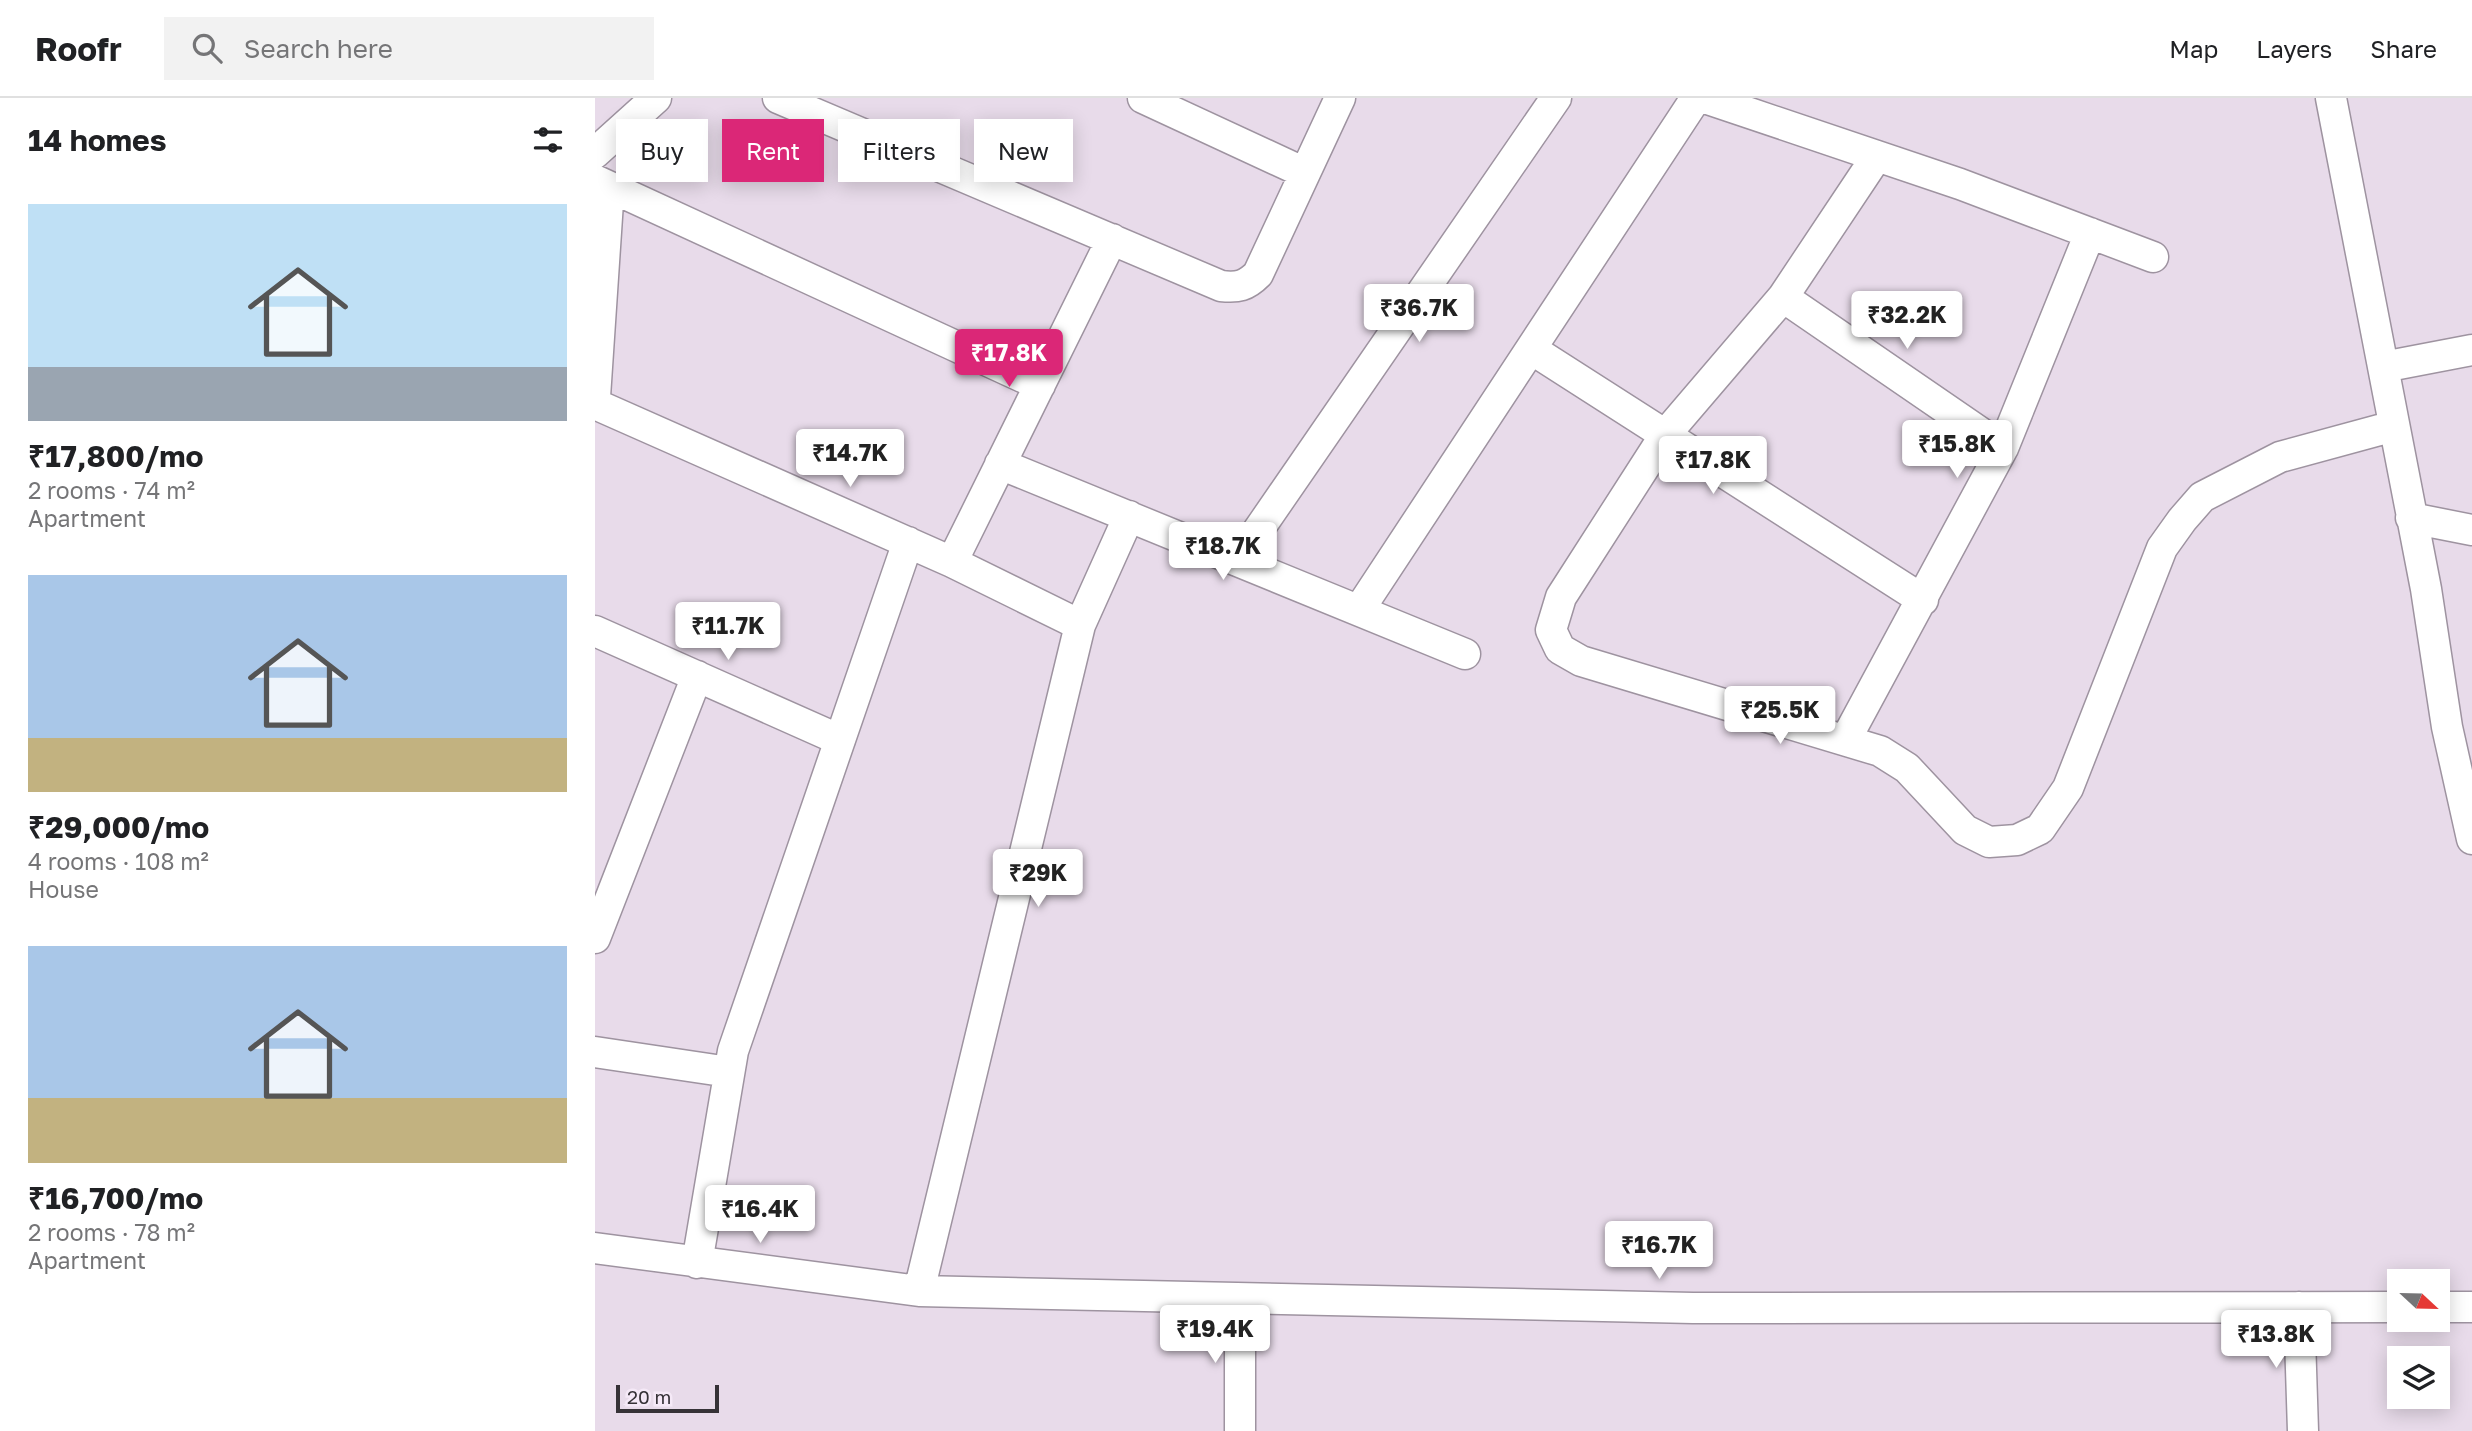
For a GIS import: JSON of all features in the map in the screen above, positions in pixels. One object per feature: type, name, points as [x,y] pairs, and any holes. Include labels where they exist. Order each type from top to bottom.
[{"type":"street","points":[[595,153],[656,98]]},
{"type":"street","points":[[778,98],[1221,286],[1237,288],[1248,284],[1258,274],[1340,98]]},
{"type":"street","points":[[1143,98],[1305,173]]},
{"type":"street","points":[[1237,561],[1556,98]]},
{"type":"street","points":[[1359,610],[1696,98]]},
{"type":"street","points":[[1705,98],[1877,156],[2153,257]]},
{"type":"street","points":[[2331,98],[2411,518],[2460,731],[2472,839]]},
{"type":"street","points":[[1877,156],[1783,297],[1665,435],[1561,597],[1551,630],[1560,649],[1581,661],[1880,751],[1907,768],[1965,830],[1989,842],[2017,840],[2040,829],[2068,788],[2162,548],[2182,520],[2203,497],[2280,457],[2394,426]]},
{"type":"street","points":[[595,397],[602,184],[1040,385]]},
{"type":"street","points":[[1846,739],[2003,448],[2090,233]]},
{"type":"street","points":[[952,562],[1112,239]]},
{"type":"street","points":[[1783,297],[2003,448]]},
{"type":"street","points":[[1531,349],[1923,600]]},
{"type":"street","points":[[2383,367],[2472,350]]},
{"type":"street","points":[[595,404],[952,562],[1080,625]]},
{"type":"street","points":[[1000,464],[1465,654]]},
{"type":"street","points":[[919,1292],[1080,625],[1129,516]]},
{"type":"street","points":[[2411,518],[2472,530]]},
{"type":"street","points":[[697,1263],[733,1051],[908,542]]},
{"type":"street","points":[[595,631],[840,740]]},
{"type":"street","points":[[595,939],[697,677]]},
{"type":"street","points":[[595,1052],[729,1072]]},
{"type":"street","points":[[595,1248],[919,1292],[1693,1308],[2387,1307]]},
{"type":"street","points":[[1240,1298],[1240,1431]]},
{"type":"street","points":[[2298,1307],[2303,1431]]},
{"type":"street","points":[[2450,1307],[2472,1307]]}]
